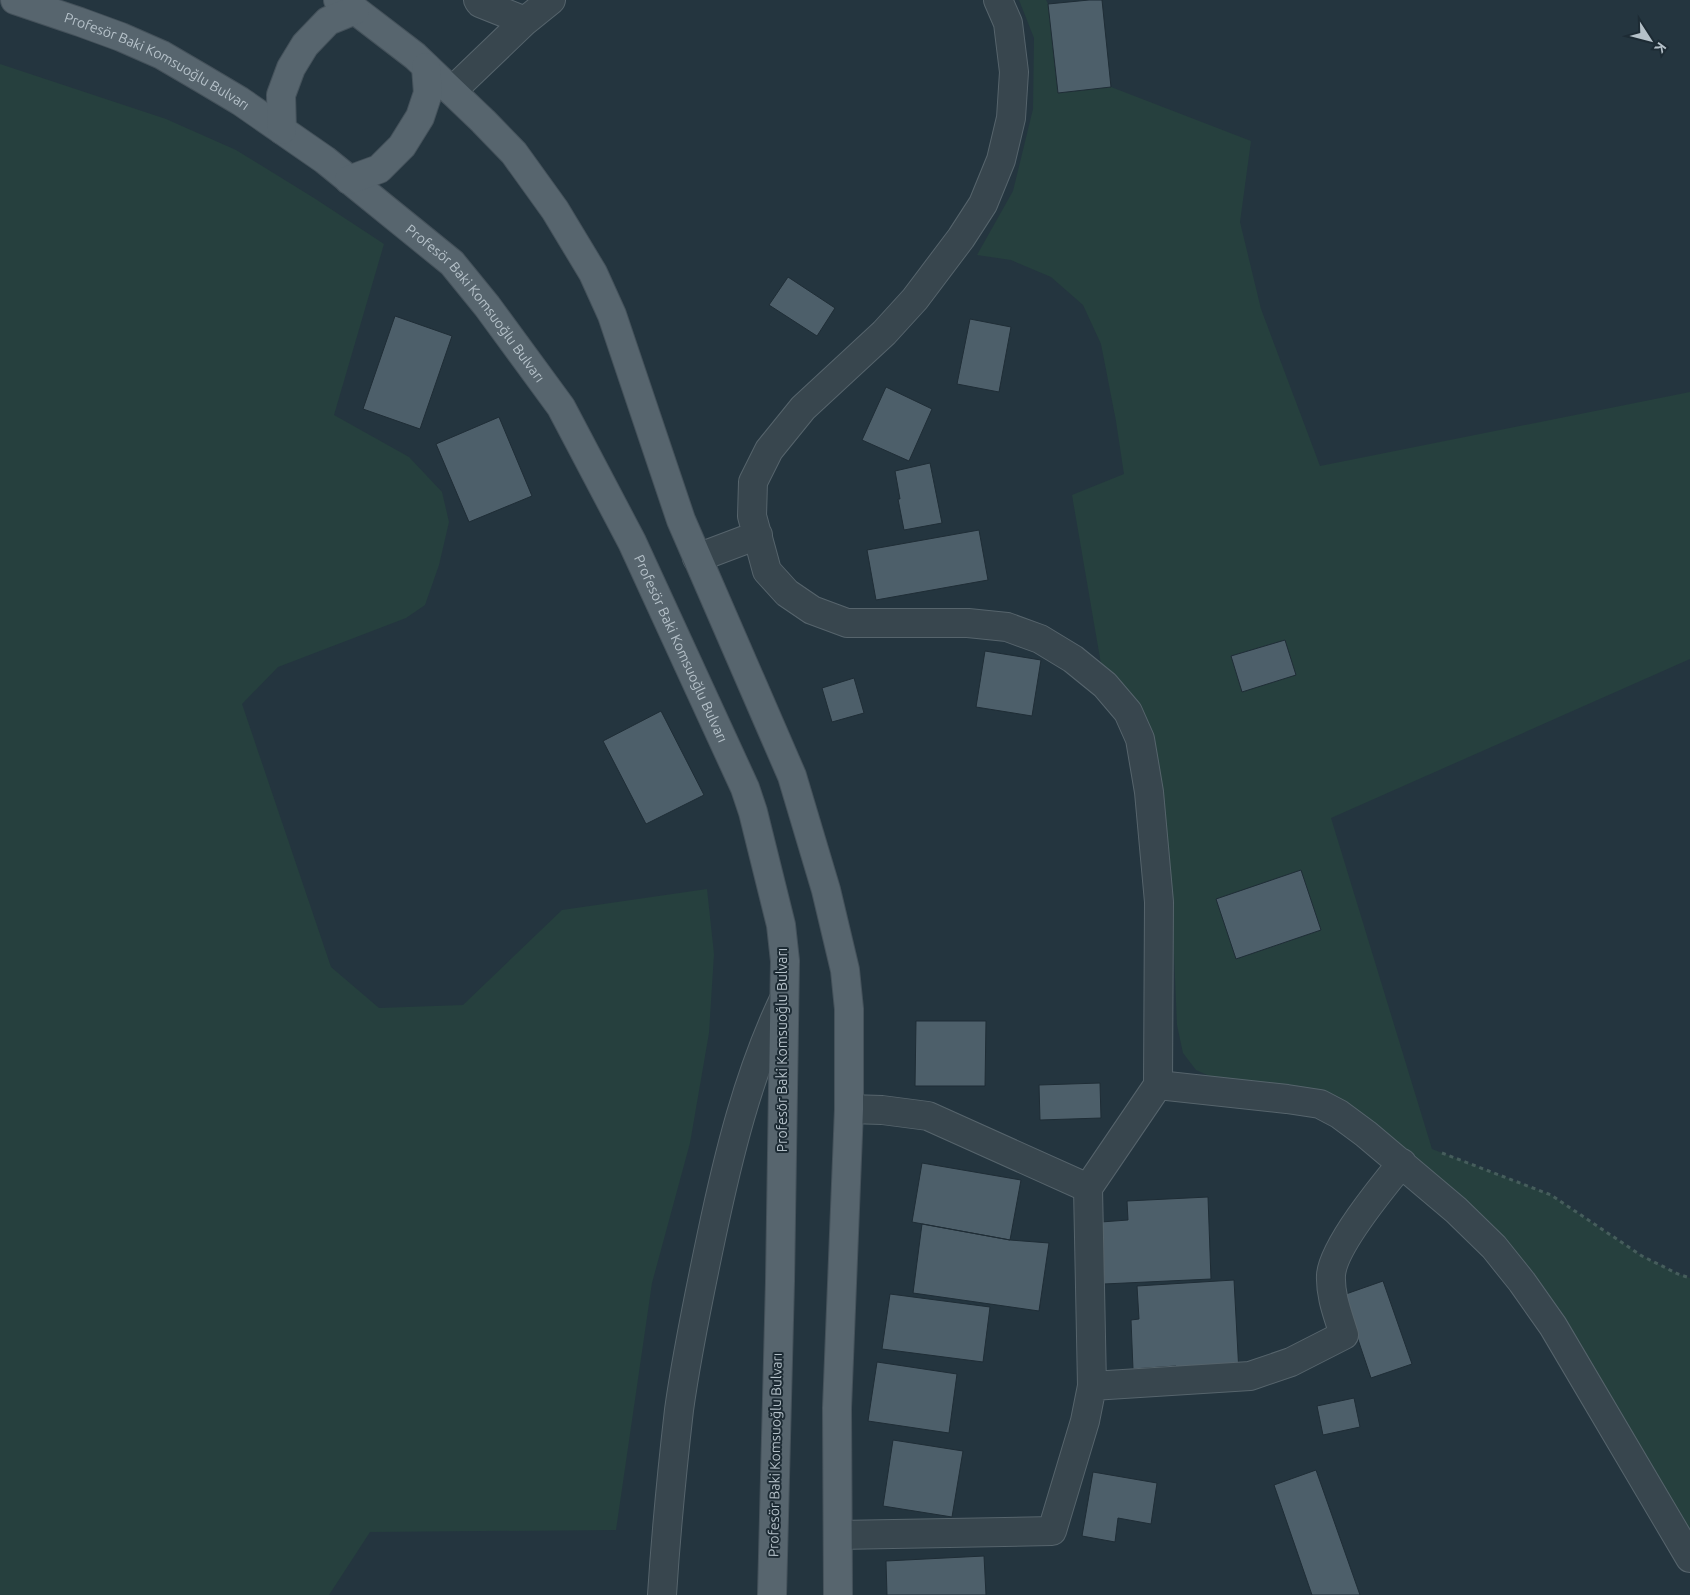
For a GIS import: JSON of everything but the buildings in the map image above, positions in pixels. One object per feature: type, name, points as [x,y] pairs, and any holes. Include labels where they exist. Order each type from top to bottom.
[{"type":"main road","name":"Profesör Baki Komsuoğlu Bulvarı","points":[[15,0],[80,22],[162,55],[225,92],[325,160],[452,263],[487,306],[561,407],[632,542],[745,788],[753,812],[781,925],[785,961],[780,1281],[772,1595]]},
{"type":"main road","points":[[282,130],[282,95],[291,68],[305,45],[328,21],[352,3],[415,56],[514,153],[555,210],[592,274],[612,315],[681,520],[792,776],[826,890],[845,970],[849,1009],[849,1109],[837,1408],[838,1595]]},
{"type":"main road","points":[[349,180],[379,169],[402,146],[420,117],[428,93],[426,67]]},
{"type":"street","points":[[478,0],[525,21]]},
{"type":"street","points":[[452,91],[525,21],[551,0]]},
{"type":"street","points":[[838,1535],[1052,1532],[1086,1421],[1092,1386],[1088,1188],[1158,1085],[1160,902],[1149,792],[1140,740],[1128,712],[1105,685],[1073,659],[1040,639],[1007,627],[968,623],[847,623],[812,610],[787,593],[767,570],[752,516],[753,482],[769,450],[803,408],[884,333],[915,299],[961,238],[983,204],[1001,160],[1012,118],[1014,72],[1008,23],[998,0]]},
{"type":"street","points":[[697,558],[758,535]]},
{"type":"street","points":[[662,1595],[669,1502],[680,1408],[697,1305],[722,1185],[746,1100],[771,1026],[784,999]]},
{"type":"street","points":[[1158,1085],[1287,1098],[1320,1104],[1339,1114],[1402,1163],[1456,1210],[1494,1247],[1553,1326],[1690,1558]]},
{"type":"street","points":[[849,1109],[882,1110],[928,1116],[1088,1188]]},
{"type":"street","points":[[1092,1386],[1250,1376],[1291,1362],[1344,1335],[1332,1295],[1331,1273],[1339,1251],[1357,1222],[1402,1163]]},
{"type":"path","points":[[1402,1163],[1432,1149],[1496,1173],[1550,1195],[1642,1256],[1690,1278]]},
{"type":"green space","points":[[1019,0],[1046,0],[1048,4],[1058,93],[1111,87],[1251,141],[1240,222],[1261,309],[1320,466],[1690,392],[1690,659],[1331,818],[1432,1149],[1551,1195],[1642,1256],[1690,1278],[1690,1530],[1558,1321],[1360,1115],[1214,1078],[1196,1070],[1183,1053],[1177,1025],[1171,883],[1134,700],[1125,687],[1101,664],[1072,495],[1124,474],[1101,344],[1083,305],[1051,277],[1011,260],[977,255],[1013,191],[1033,109],[1034,38]],"holes":[[[1285,640],[1296,675],[1231,656]]]},
{"type":"green space","points":[[0,64],[166,119],[236,150],[384,244],[334,415],[409,457],[442,492],[449,522],[439,565],[425,605],[406,618],[278,667],[242,704],[331,967],[379,1008],[463,1005],[562,910],[707,889],[714,954],[709,1033],[690,1143],[652,1283],[616,1530],[370,1532],[329,1595],[0,1595]]}]
